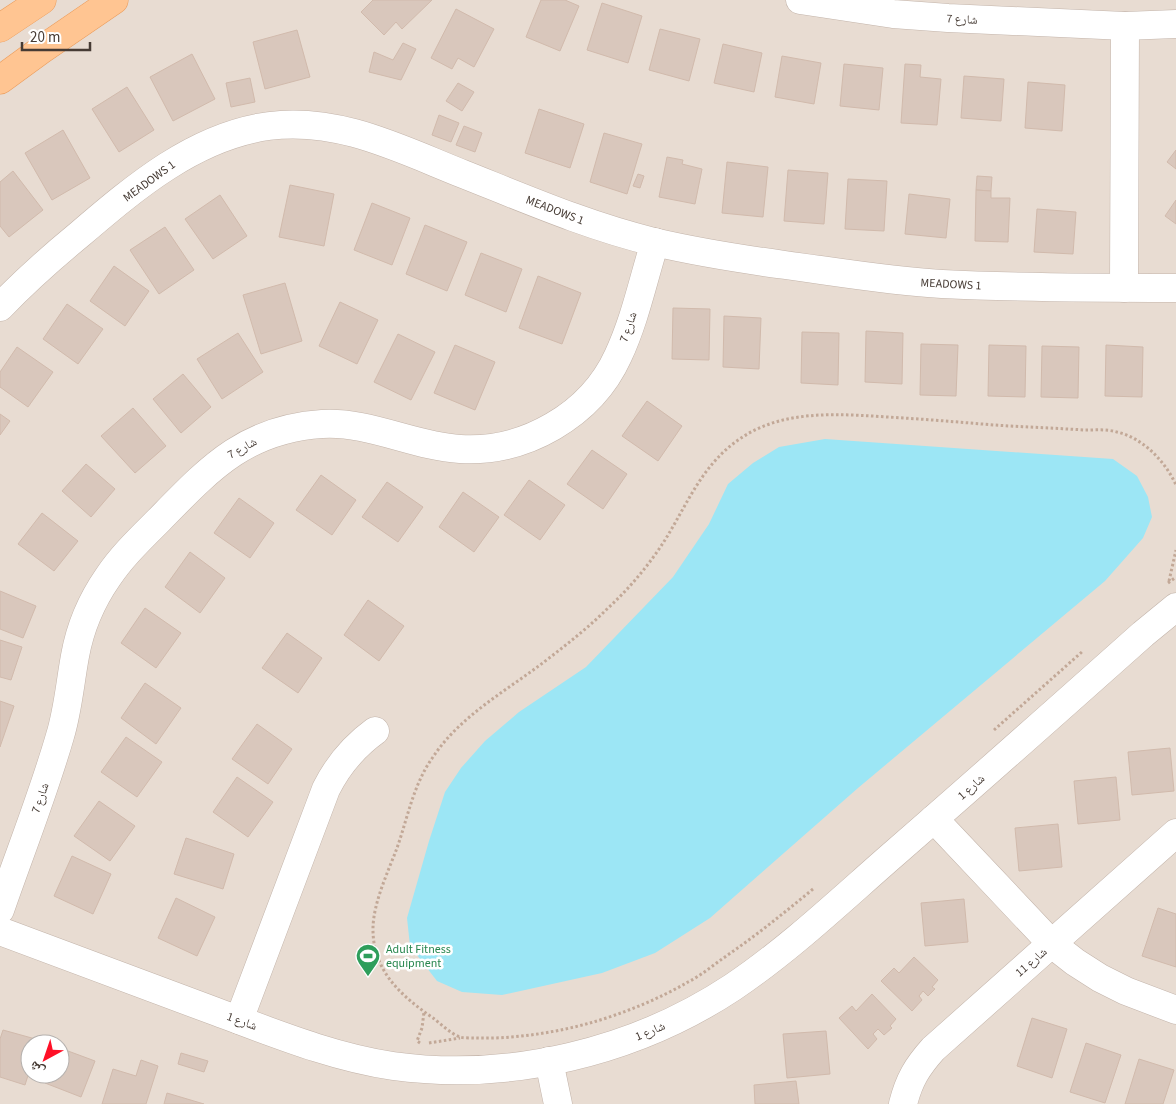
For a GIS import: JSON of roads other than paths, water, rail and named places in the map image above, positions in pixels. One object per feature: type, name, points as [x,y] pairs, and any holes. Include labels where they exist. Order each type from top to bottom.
[{"type":"main road","points":[[0,28],[42,0]]},
{"type":"main road","points":[[0,80],[114,0]]},
{"type":"street","name":"شارع 7","points":[[800,0],[883,13],[948,18],[1124,26],[1176,24]]},
{"type":"street","points":[[1124,26],[1124,288]]},
{"type":"street","name":"MEADOWS 1","points":[[0,307],[54,256],[95,221],[162,169],[194,150],[231,134],[268,126],[304,124],[345,130],[418,156],[582,221],[655,242],[732,257],[894,280],[986,286],[1176,288]]},
{"type":"street","name":"شارع 7","points":[[0,910],[61,732],[75,655],[80,634],[88,614],[108,576],[121,560],[193,485],[231,453],[275,432],[299,426],[348,424],[428,444],[460,449],[492,448],[524,440],[553,427],[579,408],[601,384],[618,357],[655,242]]},
{"type":"street","name":"شارع 1","points":[[0,931],[315,1047],[392,1066],[431,1070],[511,1068],[602,1048],[683,1016],[733,987],[786,947],[1143,634],[1169,592]]},
{"type":"street","points":[[239,1020],[326,789],[337,769],[352,750],[375,731]]},
{"type":"street","points":[[934,819],[1052,944],[1100,978],[1126,991],[1176,1010]]},
{"type":"street","name":"شارع 11","points":[[903,1104],[907,1087],[918,1066],[933,1049],[1176,833]]},
{"type":"street","points":[[549,1061],[558,1104]]},
{"type":"water","points":[[825,439],[1113,459],[1137,476],[1148,497],[1152,517],[1143,538],[1105,581],[858,788],[710,918],[655,953],[602,973],[502,995],[462,992],[437,981],[410,946],[407,918],[445,792],[461,768],[485,741],[519,712],[586,667],[673,577],[709,524],[728,484],[753,463],[779,447]]},
{"type":"place","name":"Adult Fitness equipment","points":[[368,977]]}]
